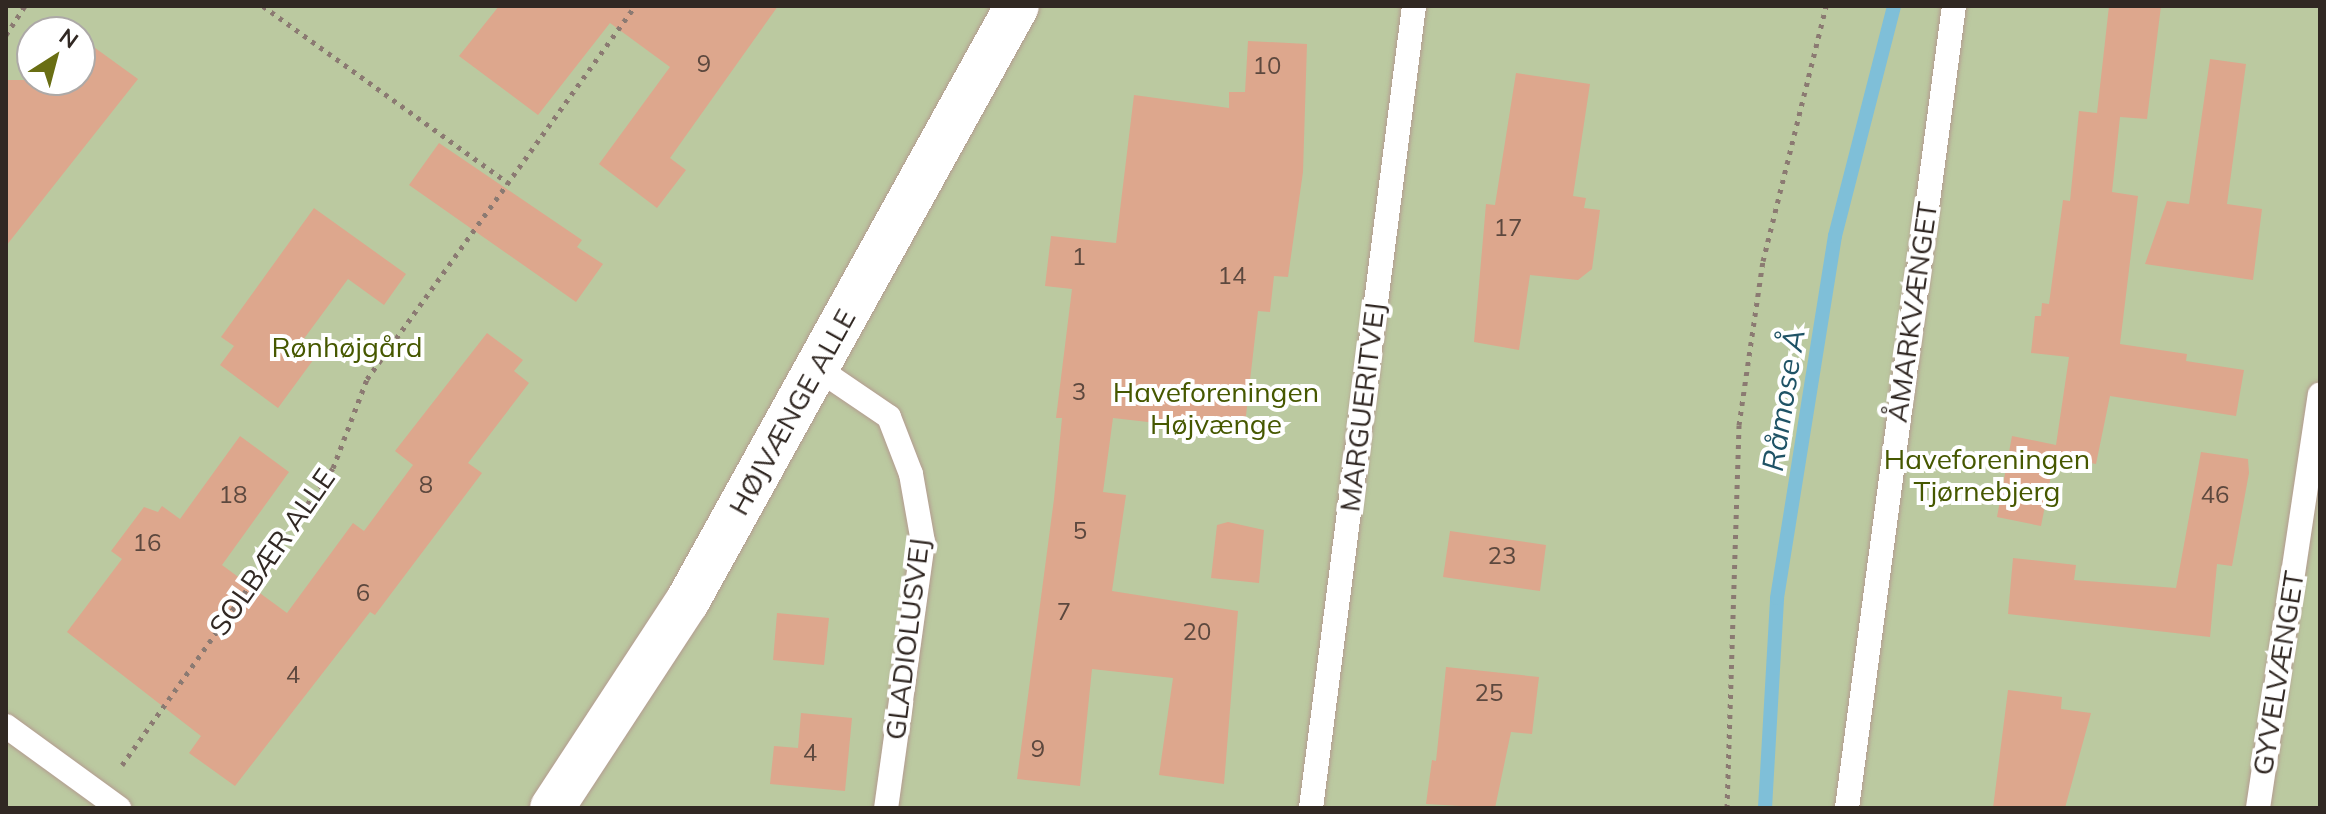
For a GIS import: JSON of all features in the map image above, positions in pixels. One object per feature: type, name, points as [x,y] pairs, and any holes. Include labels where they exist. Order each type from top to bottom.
[{"type":"street","name":"HØJVÆNGE ALLE","points":[[552,808],[687,602],[1017,6]]},
{"type":"lane","name":"MARGUERITVEJ","points":[[1311,808],[1414,6]]},
{"type":"lane","name":"ÅMARKVÆNGET","points":[[1847,808],[1954,6]]},
{"type":"lane","name":"GLADIOLUSVEJ","points":[[817,368],[889,417],[911,474],[923,542],[886,808]]},
{"type":"lane","name":"GYVELVÆNGET","points":[[2258,808],[2320,395]]},
{"type":"lane","points":[[6,726],[110,801]]},
{"type":"path","points":[[6,35],[25,6]]},
{"type":"path","points":[[263,6],[508,183]]},
{"type":"path","name":"SOLBÆR ALLE","points":[[110,801],[333,468],[367,379],[635,6]]},
{"type":"path","points":[[1727,808],[1739,425],[1763,261],[1826,6]]},
{"type":"green space","points":[[6,6],[2320,6],[2320,808],[6,808]]},
{"type":"building","points":[[499,6],[778,6],[670,158],[686,170],[657,208],[599,164],[670,67],[610,23],[538,115],[459,56]]},
{"type":"building","points":[[2109,6],[2161,6],[2147,119],[2120,117],[2112,192],[2138,196],[2120,344],[2187,354],[2186,361],[2244,370],[2236,416],[2110,396],[2096,464],[2055,456],[2041,526],[1997,517],[2012,436],[2056,445],[2069,357],[2031,353],[2035,316],[2041,316],[2042,303],[2049,304],[2063,200],[2070,201],[2079,111],[2097,113]]},
{"type":"building","points":[[1248,41],[1307,44],[1303,172],[1288,277],[1274,276],[1270,312],[1258,311],[1244,433],[1113,418],[1103,492],[1126,495],[1112,591],[1238,611],[1224,784],[1159,775],[1173,678],[1092,669],[1080,786],[1017,779],[1054,499],[1062,418],[1056,418],[1072,289],[1045,286],[1051,236],[1116,243],[1134,95],[1229,108],[1229,92],[1245,92]]},
{"type":"building","points":[[96,49],[138,79],[6,246],[6,80],[16,80],[16,96],[96,96]]},
{"type":"building","points":[[2210,59],[2246,64],[2227,204],[2262,209],[2253,280],[2145,264],[2167,201],[2189,204]]},
{"type":"building","points":[[1516,73],[1590,84],[1573,196],[1586,198],[1584,208],[1600,210],[1592,269],[1578,280],[1530,275],[1519,350],[1474,342],[1486,204],[1495,205]]},
{"type":"building","points":[[439,143],[582,240],[577,247],[603,264],[576,302],[409,185]]},
{"type":"building","points":[[314,208],[406,274],[384,305],[348,279],[303,340],[319,352],[278,408],[220,365],[234,346],[221,337]]},
{"type":"building","points":[[487,333],[523,360],[514,371],[529,383],[468,463],[482,473],[375,615],[370,612],[235,786],[189,753],[201,736],[67,632],[122,559],[111,551],[144,507],[158,512],[162,506],[180,519],[240,436],[289,472],[222,565],[287,613],[353,523],[364,531],[413,465],[395,451]]},
{"type":"building","points":[[2201,452],[2248,459],[2249,473],[2232,566],[2217,564],[2210,637],[2008,614],[2013,558],[2076,565],[2074,580],[2176,588]]},
{"type":"building","points":[[1228,522],[1264,530],[1259,583],[1211,578],[1217,525]]},
{"type":"building","points":[[1450,531],[1546,545],[1540,591],[1443,577]]},
{"type":"building","points":[[777,613],[829,618],[824,665],[773,660]]},
{"type":"building","points":[[1446,667],[1539,677],[1532,734],[1511,732],[1495,808],[1426,804],[1432,760],[1436,761]]},
{"type":"building","points":[[2008,690],[2062,697],[2061,709],[2091,713],[2065,808],[1993,808]]},
{"type":"building","points":[[801,713],[852,718],[845,791],[770,784],[774,746],[798,748]]},
{"type":"waterway","name":"Råmose Å","points":[[1765,808],[1777,598],[1835,236],[1894,6]]},
{"type":"park label","name":"Rønhøjgård","points":[[347,347]]},
{"type":"park label","name":"Haveforeningen Højvænge","points":[[1216,408]]},
{"type":"park label","name":"Haveforeningen Tjørnebjerg","points":[[1987,475]]}]
